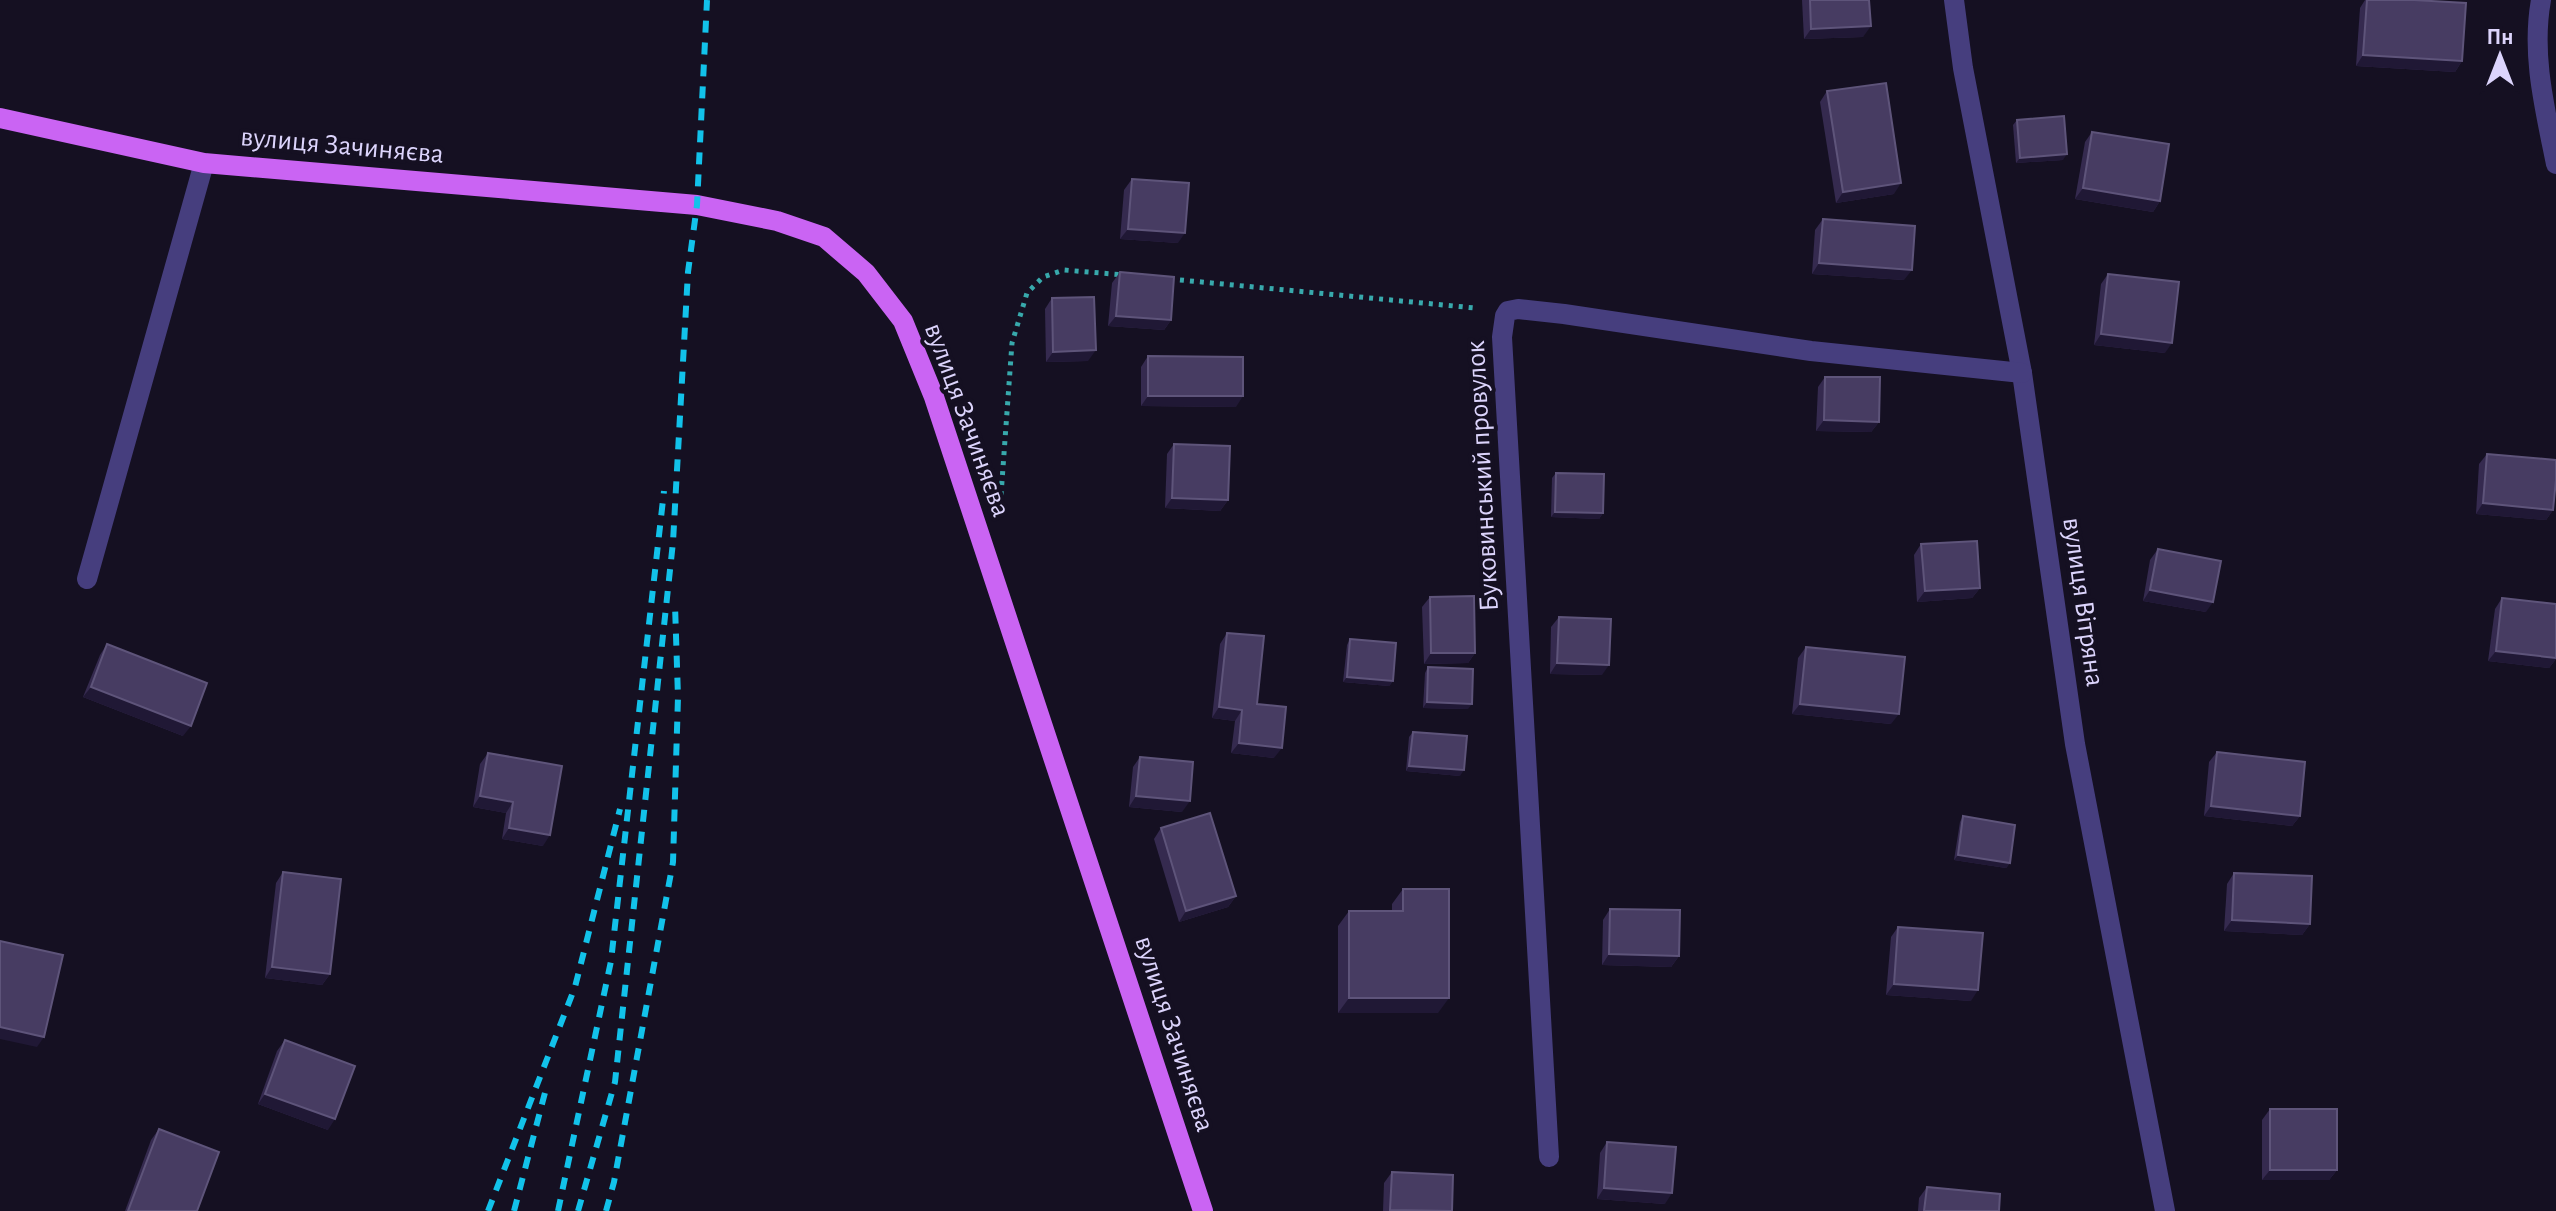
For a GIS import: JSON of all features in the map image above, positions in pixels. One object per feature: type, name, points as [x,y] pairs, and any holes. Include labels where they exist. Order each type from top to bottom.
[{"type":"main road","name":"вулиця Зачиняєва","points":[[0,118],[204,163],[697,205],[777,221],[824,237],[866,273],[903,321],[934,397],[1203,1211]]},
{"type":"street","name":"вулиця Вітряна","points":[[1954,0],[1963,68],[2022,373],[2075,744],[2165,1211]]},
{"type":"street","points":[[2541,0],[2536,39],[2537,64],[2556,164]]},
{"type":"street","points":[[87,579],[204,163]]},
{"type":"street","name":"Буковинський провулок","points":[[1549,1157],[1503,350],[1503,327],[1508,311],[1518,309],[1564,314],[1900,362],[2022,373]]},
{"type":"path","points":[[1000,510],[1012,343],[1027,293],[1043,277],[1064,270],[1128,275]]},
{"type":"path","points":[[1159,278],[1508,311]]},
{"type":"building","points":[[1810,0],[1869,0],[1871,26],[1811,29]]},
{"type":"building","points":[[2367,0],[2466,3],[2462,61],[2363,55]]},
{"type":"building","points":[[1886,83],[1901,183],[1843,192],[1827,91]]},
{"type":"building","points":[[2064,116],[2067,154],[2020,158],[2017,120]]},
{"type":"building","points":[[2092,132],[2169,144],[2160,201],[2083,188]]},
{"type":"building","points":[[1132,179],[1189,183],[1185,233],[1128,229]]},
{"type":"building","points":[[1823,219],[1915,226],[1912,270],[1819,263]]},
{"type":"building","points":[[1120,272],[1174,277],[1171,320],[1116,316]]},
{"type":"building","points":[[2108,274],[2179,282],[2172,343],[2101,334]]},
{"type":"building","points":[[1094,297],[1096,350],[1053,352],[1052,298]]},
{"type":"building","points":[[1148,356],[1243,357],[1243,396],[1148,396]]},
{"type":"building","points":[[1825,377],[1880,377],[1879,422],[1824,420]]},
{"type":"building","points":[[1174,444],[1230,446],[1228,500],[1172,498]]},
{"type":"building","points":[[2487,454],[2556,460],[2553,510],[2483,503]]},
{"type":"building","points":[[1556,473],[1604,474],[1603,513],[1555,512]]},
{"type":"building","points":[[1977,541],[1980,588],[1925,591],[1921,544]]},
{"type":"building","points":[[2158,549],[2221,561],[2213,602],[2150,590]]},
{"type":"building","points":[[1474,596],[1475,653],[1431,653],[1430,597]]},
{"type":"building","points":[[2502,598],[2556,604],[2556,658],[2496,651]]},
{"type":"building","points":[[1559,617],[1611,619],[1609,665],[1557,663]]},
{"type":"building","points":[[1227,633],[1264,636],[1257,704],[1286,707],[1282,748],[1239,743],[1242,710],[1219,707]]},
{"type":"building","points":[[1350,639],[1396,643],[1393,681],[1347,677]]},
{"type":"building","points":[[107,644],[207,683],[191,726],[91,687]]},
{"type":"building","points":[[1806,647],[1905,657],[1899,714],[1800,704]]},
{"type":"building","points":[[1428,667],[1473,669],[1472,704],[1427,702]]},
{"type":"building","points":[[1413,732],[1467,736],[1464,770],[1409,766]]},
{"type":"building","points":[[2217,752],[2305,762],[2300,816],[2211,806]]},
{"type":"building","points":[[488,753],[562,766],[550,835],[509,828],[513,802],[480,796]]},
{"type":"building","points":[[1140,757],[1193,762],[1190,801],[1136,796]]},
{"type":"building","points":[[1210,813],[1236,896],[1186,911],[1161,828]]},
{"type":"building","points":[[1963,816],[2015,825],[2010,863],[1958,855]]},
{"type":"building","points":[[283,872],[341,879],[330,974],[272,967]]},
{"type":"building","points":[[2234,873],[2312,876],[2310,924],[2232,920]]},
{"type":"building","points":[[1403,889],[1449,889],[1449,998],[1349,998],[1349,911],[1403,911]]},
{"type":"building","points":[[1610,909],[1680,910],[1679,956],[1609,954]]},
{"type":"building","points":[[1898,927],[1983,933],[1978,990],[1894,984]]},
{"type":"building","points":[[0,941],[63,955],[44,1037],[0,1027]]},
{"type":"building","points":[[285,1040],[355,1066],[335,1119],[265,1094]]},
{"type":"building","points":[[2270,1109],[2337,1109],[2337,1170],[2270,1170]]},
{"type":"building","points":[[159,1129],[219,1152],[197,1211],[128,1211]]},
{"type":"building","points":[[1607,1142],[1676,1147],[1672,1193],[1604,1188]]},
{"type":"building","points":[[1392,1172],[1453,1175],[1452,1211],[1390,1210]]},
{"type":"building","points":[[1927,1187],[2000,1194],[1999,1211],[1924,1211]]},
{"type":"railway","points":[[578,1211],[615,1082],[673,542],[688,272],[697,205],[707,0]]},
{"type":"railway","points":[[558,1211],[611,961],[664,491]]},
{"type":"railway","points":[[606,1211],[673,862],[678,697],[675,605]]},
{"type":"railway","points":[[488,1211],[575,987],[620,809]]},
{"type":"railway","points":[[514,1211],[547,1085]]}]
